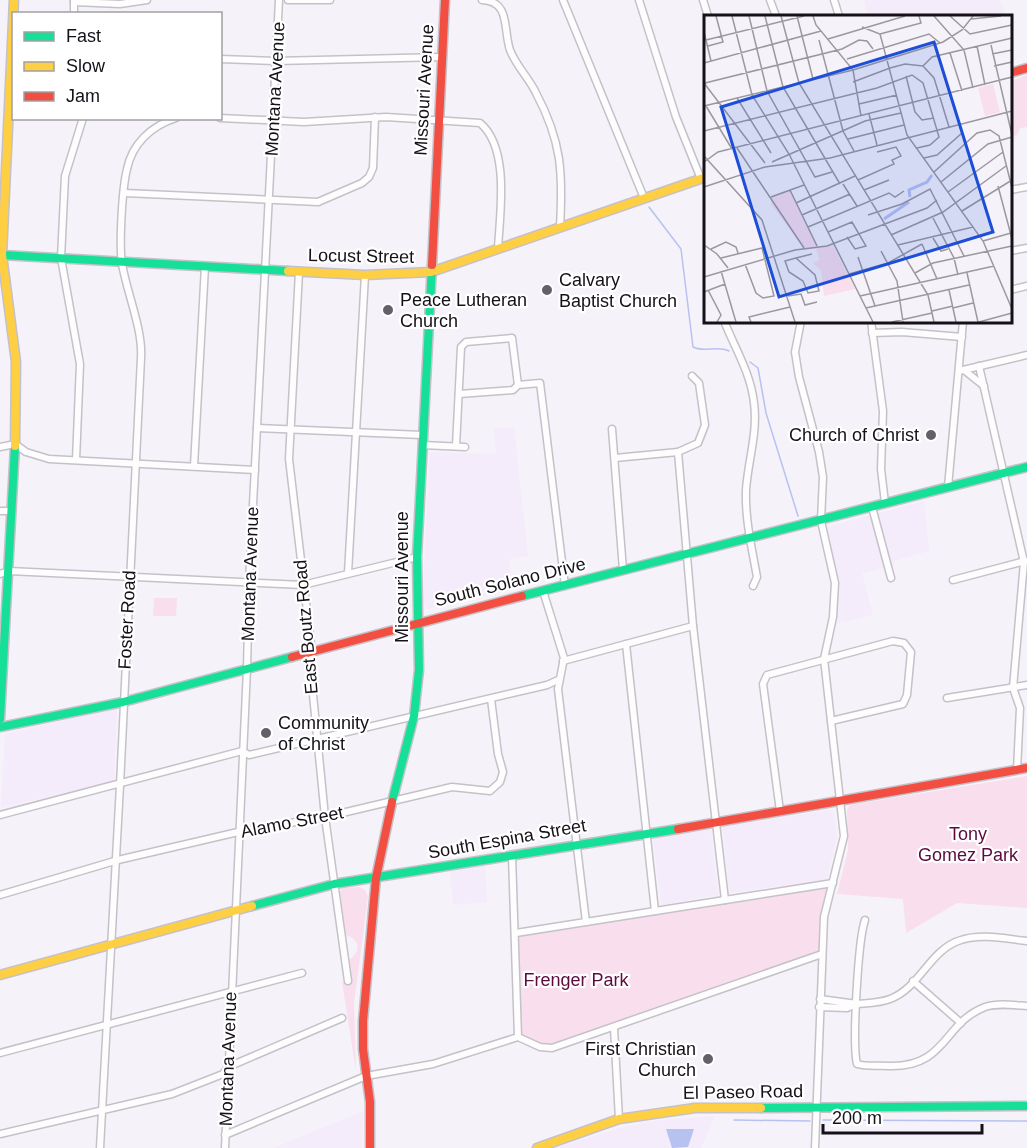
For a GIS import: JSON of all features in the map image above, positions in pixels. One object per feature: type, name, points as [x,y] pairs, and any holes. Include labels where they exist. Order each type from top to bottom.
[{"type":"street","points":[[74,1],[120,4],[147,0]]},
{"type":"street","name":"Montana Avenue","points":[[225,1148],[249,582],[279,0]]},
{"type":"street","points":[[288,0],[330,0]]},
{"type":"street","name":"Missouri Avenue","points":[[370,1148],[370,1102],[363,1021],[376,878],[414,716],[419,670],[417,557],[445,0]]},
{"type":"street","points":[[482,0],[492,2],[502,10],[507,21],[510,51],[538,96],[553,136],[563,175],[560,227]]},
{"type":"street","points":[[563,0],[644,198]]},
{"type":"street","points":[[639,0],[676,117],[704,178]]},
{"type":"street","points":[[703,0],[708,15]]},
{"type":"street","points":[[770,0],[776,15]]},
{"type":"street","points":[[834,0],[839,15]]},
{"type":"street","points":[[0,719],[4,573],[12,511],[15,444],[16,362],[1,255],[12,39]]},
{"type":"street","points":[[222,59],[276,61],[442,57]]},
{"type":"street","points":[[1012,73],[1027,68]]},
{"type":"street","points":[[125,193],[318,202],[365,181],[373,168],[375,117]]},
{"type":"street","points":[[222,118],[304,123],[375,117],[474,122],[486,131],[502,177],[498,248]]},
{"type":"street","points":[[76,460],[80,363],[61,258],[65,176],[82,120]]},
{"type":"street","name":"Foster Road","points":[[100,1148],[122,784],[123,702],[141,353],[121,261],[125,193],[127,166],[138,143],[153,129],[172,120]]},
{"type":"street","name":"Locust Street","points":[[1,255],[365,275],[431,272],[704,178]]},
{"type":"street","points":[[1012,190],[1027,187]]},
{"type":"street","points":[[1012,251],[1027,248]]},
{"type":"street","points":[[194,466],[205,266]]},
{"type":"street","name":"East Boutz Road","points":[[299,272],[289,459],[312,652],[310,664],[325,817],[348,981]]},
{"type":"street","points":[[348,573],[365,275]]},
{"type":"street","points":[[1012,290],[1027,286]]},
{"type":"street","points":[[724,322],[749,378],[754,402],[755,425],[746,491],[750,538],[757,577],[753,586]]},
{"type":"street","points":[[801,322],[795,352],[819,452],[823,477],[821,521],[835,583],[833,617],[824,659],[844,836],[824,917],[815,1148]]},
{"type":"street","points":[[871,322],[883,411],[880,469],[885,503]]},
{"type":"street","points":[[948,487],[961,370],[963,322]]},
{"type":"street","points":[[872,333],[902,332],[962,337]]},
{"type":"street","points":[[456,446],[461,347],[466,342],[512,338],[518,385]]},
{"type":"street","points":[[961,370],[1027,355]]},
{"type":"street","points":[[979,366],[1025,561],[1013,688],[1020,708],[1017,770]]},
{"type":"street","points":[[961,370],[984,386]]},
{"type":"street","points":[[615,458],[678,452],[698,443],[705,425],[699,383],[692,376]]},
{"type":"street","points":[[459,394],[513,390],[518,385],[540,383],[565,586]]},
{"type":"street","points":[[257,428],[422,435]]},
{"type":"street","points":[[612,429],[620,508],[618,523],[623,570]]},
{"type":"street","points":[[0,447],[15,444],[26,452],[50,459],[255,470]]},
{"type":"street","points":[[422,445],[465,447]]},
{"type":"street","points":[[678,452],[693,626],[725,900]]},
{"type":"street","name":"South Solano Drive","points":[[0,727],[123,702],[417,623],[1027,467]]},
{"type":"street","points":[[872,507],[891,578]]},
{"type":"street","points":[[0,511],[12,511]]},
{"type":"street","points":[[4,573],[303,585],[417,557]]},
{"type":"street","points":[[953,580],[1025,561]]},
{"type":"street","points":[[543,591],[563,661],[558,680],[586,922]]},
{"type":"street","points":[[563,661],[693,626]]},
{"type":"street","points":[[780,811],[764,684],[767,675],[893,641],[904,643],[910,652],[907,695],[903,704],[831,721]]},
{"type":"street","points":[[626,644],[655,911]]},
{"type":"street","points":[[0,815],[242,751],[249,755],[317,740],[547,686],[558,680]]},
{"type":"street","points":[[948,698],[1027,686]]},
{"type":"street","name":"Alamo Street","points":[[0,895],[118,860],[238,832],[325,817],[452,788],[486,792],[498,785],[503,772],[498,754],[491,699]]},
{"type":"street","name":"South Espina Street","points":[[0,975],[334,884],[513,856],[646,832],[715,823],[1027,768]]},
{"type":"street","points":[[513,856],[518,1037]]},
{"type":"street","points":[[516,933],[833,884]]},
{"type":"street","points":[[865,920],[861,939],[857,1004],[857,1064],[899,1066],[919,1062],[939,1049],[961,1023],[987,1006],[1027,1006]]},
{"type":"street","points":[[819,1003],[847,1008],[857,1004],[892,999],[914,981],[946,947],[964,939],[1027,941]]},
{"type":"street","points":[[225,1135],[366,1076],[433,1064],[518,1037],[540,1047],[552,1048],[822,954]]},
{"type":"street","points":[[0,1053],[302,973]]},
{"type":"street","points":[[914,981],[961,1023]]},
{"type":"street","points":[[0,1134],[172,1094],[223,1074],[228,1067],[342,1018]]},
{"type":"street","points":[[614,1028],[619,1119]]},
{"type":"street","name":"El Paseo Road","points":[[537,1148],[619,1119],[695,1108],[1027,1106]]},
{"type":"shaded area","points":[[864,0],[1000,0],[1005,15],[868,15]]},
{"type":"shaded area","points":[[514,427],[528,556],[509,559],[512,589],[428,609],[423,604],[423,591],[430,452],[496,454],[494,429]]},
{"type":"shaded area","points":[[924,501],[929,551],[893,561],[894,565],[862,574],[873,615],[838,623],[839,583],[827,527]]},
{"type":"shaded area","points":[[117,708],[114,781],[1,808],[5,734]]},
{"type":"shaded area","points":[[827,810],[834,813],[837,836],[827,880],[729,893],[723,827]]},
{"type":"shaded area","points":[[711,830],[718,895],[661,905],[653,838]]},
{"type":"shaded area","points":[[485,865],[487,902],[453,905],[450,872]]},
{"type":"shaded area","points":[[363,1111],[362,1148],[274,1148]]},
{"type":"shaded area","points":[[715,1116],[701,1148],[555,1148],[619,1128],[660,1120]]},
{"type":"green space","points":[[1027,75],[1027,127],[1020,128],[1017,135],[1012,137],[1012,81]]},
{"type":"green space","points":[[154,598],[177,598],[176,616],[153,616]]},
{"type":"green space","name":"Tony Gomez Park","points":[[1027,776],[1027,908],[957,903],[906,933],[903,899],[837,894],[848,851],[847,810],[850,805]]},
{"type":"green space","name":"Frenger Park","points":[[833,883],[824,917],[822,954],[552,1048],[518,1037],[516,933]]},
{"type":"green space","points":[[359,887],[365,890],[368,897],[354,1003],[356,1071],[342,982],[352,984],[349,960],[356,953],[358,946],[354,939],[345,935],[340,892],[343,888]]},
{"type":"water","points":[[666,1129],[694,1129],[688,1147],[672,1148]]},
{"type":"waterway","points":[[649,207],[681,249],[693,347],[729,351]]},
{"type":"waterway","points":[[750,362],[758,368],[766,413],[798,516]]},
{"type":"waterway","points":[[734,1120],[810,1121]]},
{"type":"waterway","points":[[823,1120],[1027,1121]]},
{"type":"traffic: fast","points":[[2,255],[288,271]]},
{"type":"traffic: fast","points":[[392,802],[414,716],[419,670],[417,557],[432,265]]},
{"type":"traffic: fast","points":[[0,719],[15,446]]},
{"type":"traffic: fast","points":[[522,596],[1027,467]]},
{"type":"traffic: fast","points":[[0,727],[123,702],[292,657]]},
{"type":"traffic: fast","points":[[252,906],[334,884],[678,829]]},
{"type":"traffic: fast","points":[[761,1108],[1027,1106]]},
{"type":"traffic: slow","points":[[13,12],[14,0]]},
{"type":"traffic: slow","points":[[12,42],[2,255],[16,362],[15,446]]},
{"type":"traffic: slow","points":[[288,271],[365,275],[431,272],[704,178]]},
{"type":"traffic: slow","points":[[0,975],[252,906]]},
{"type":"traffic: slow","points":[[537,1148],[619,1119],[695,1108],[761,1108]]},
{"type":"traffic: jam","points":[[432,265],[445,0]]},
{"type":"traffic: jam","points":[[1012,72],[1027,68]]},
{"type":"traffic: jam","points":[[292,657],[522,596]]},
{"type":"traffic: jam","points":[[678,829],[1027,768]]},
{"type":"traffic: jam","points":[[370,1148],[370,1102],[363,1049],[363,1021],[376,878],[392,802]]},
{"type":"place","name":"Calvary Baptist Church","points":[[547,290]]},
{"type":"place","name":"Peace Lutheran Church","points":[[388,310]]},
{"type":"place","name":"Church of Christ","points":[[931,435]]},
{"type":"place","name":"Community of Christ","points":[[266,733]]},
{"type":"place","name":"First Christian Church","points":[[708,1059]]}]
